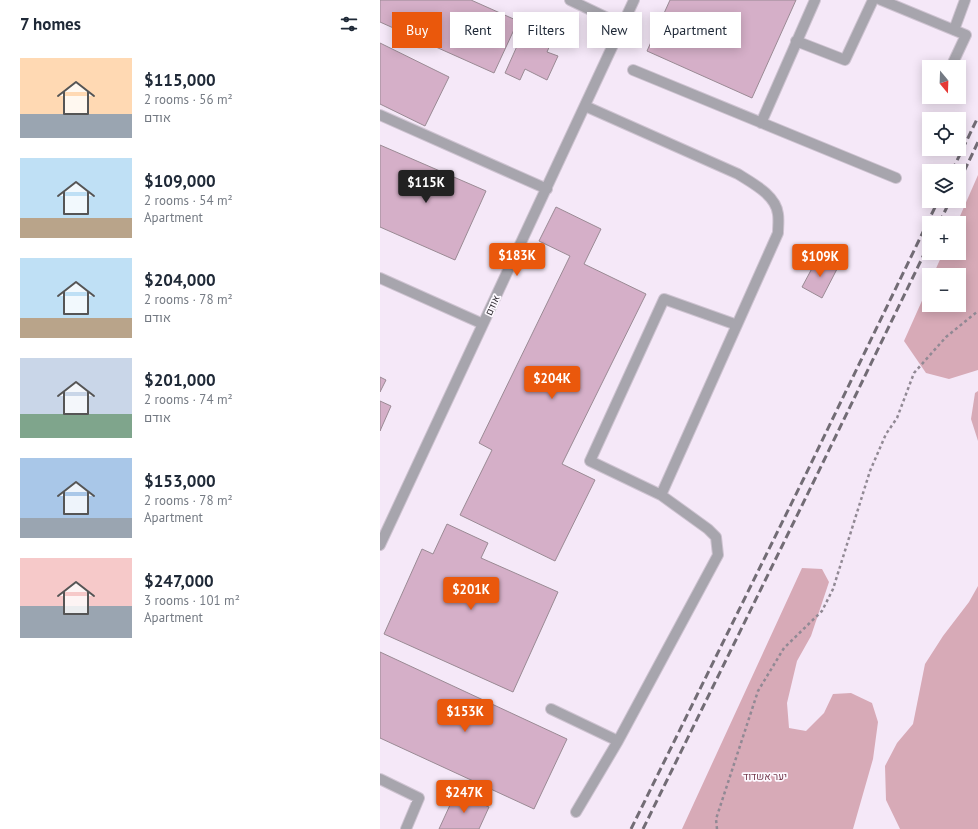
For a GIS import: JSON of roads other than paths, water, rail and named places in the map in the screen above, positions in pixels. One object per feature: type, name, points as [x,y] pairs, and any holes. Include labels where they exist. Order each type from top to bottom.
[{"type":"street","points":[[570,0],[595,12]]},
{"type":"street","name":"אודם","points":[[628,12],[634,0]]},
{"type":"street","points":[[761,123],[815,0]]},
{"type":"street","points":[[796,41],[844,60],[874,0]]},
{"type":"street","points":[[881,0],[966,35],[954,60]]},
{"type":"street","points":[[954,30],[965,0]]},
{"type":"street","name":"אודם","points":[[380,545],[611,48]]},
{"type":"street","points":[[633,70],[896,178]]},
{"type":"street","points":[[585,106],[738,174],[760,187],[771,199],[778,213],[778,233],[661,495]]},
{"type":"street","points":[[380,115],[547,188]]},
{"type":"street","points":[[380,278],[483,324]]},
{"type":"street","points":[[576,812],[618,741],[718,554],[716,536],[708,529],[661,495],[590,461],[664,299],[737,325]]},
{"type":"street","points":[[551,709],[618,741]]},
{"type":"street","points":[[380,779],[419,798],[406,829]]},
{"type":"railway","points":[[955,164],[978,117]]},
{"type":"railway","points":[[966,167],[978,142]]},
{"type":"railway","points":[[631,829],[804,478],[935,208]]},
{"type":"railway","points":[[942,216],[946,208]]},
{"type":"railway","points":[[643,829],[922,258]]},
{"type":"park label","name":"יער אשדוד","points":[[765,776]]}]
